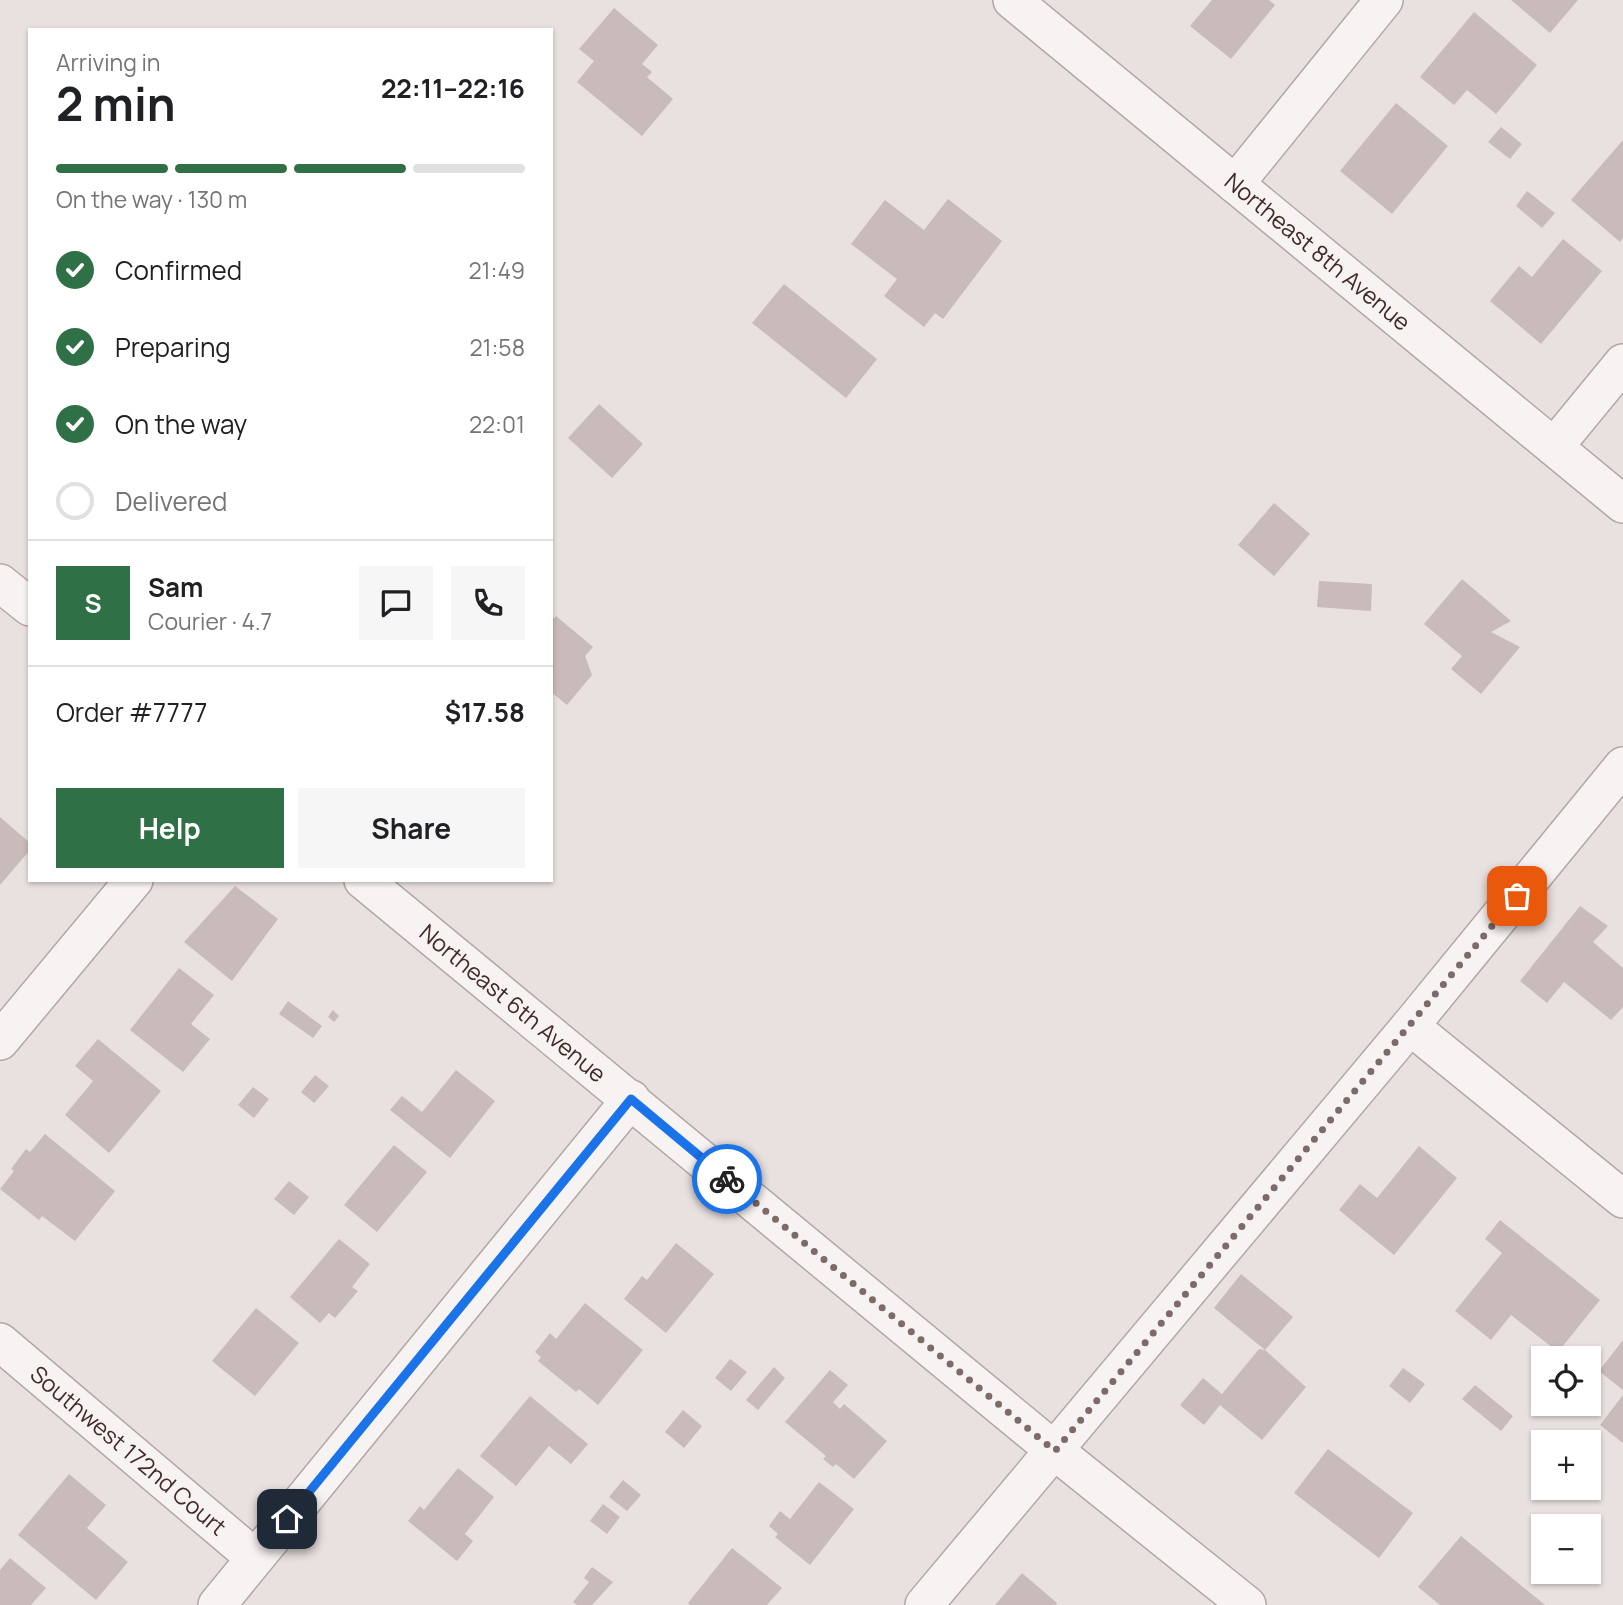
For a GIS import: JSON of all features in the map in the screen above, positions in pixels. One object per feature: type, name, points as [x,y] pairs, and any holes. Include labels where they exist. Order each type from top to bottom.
[{"type":"street","name":"Northeast 8th Avenue","points":[[1012,0],[1623,504]]},
{"type":"street","points":[[1235,184],[1384,0]]},
{"type":"street","points":[[1554,447],[1623,363]]},
{"type":"street","points":[[0,583],[28,605]]},
{"type":"street","points":[[924,1605],[1410,1026],[1623,766]]},
{"type":"street","points":[[0,1041],[132,882]]},
{"type":"street","name":"Northeast 6th Avenue","points":[[365,882],[1055,1451],[1247,1605]]},
{"type":"street","points":[[1410,1026],[1623,1199]]},
{"type":"street","points":[[216,1605],[631,1099]]},
{"type":"street","name":"Southwest 172nd Court","points":[[0,1342],[255,1558]]},
{"type":"building","points":[[1212,0],[1269,0],[1275,5],[1231,59],[1190,26]]},
{"type":"building","points":[[1511,0],[1578,0],[1550,33]]},
{"type":"building","points":[[614,8],[658,45],[642,64],[652,72],[647,77],[673,99],[642,136],[577,82],[594,61],[579,49]]},
{"type":"building","points":[[1474,12],[1537,65],[1496,114],[1467,90],[1454,105],[1420,77]]},
{"type":"building","points":[[1396,103],[1448,146],[1392,214],[1340,171]]},
{"type":"building","points":[[1501,127],[1522,144],[1510,159],[1488,142]]},
{"type":"building","points":[[1623,140],[1623,238],[1620,242],[1571,200]]},
{"type":"building","points":[[1527,191],[1555,213],[1542,228],[1516,206]]},
{"type":"building","points":[[948,199],[1002,241],[943,319],[935,313],[924,327],[884,296],[897,279],[851,244],[885,200],[924,230]]},
{"type":"building","points":[[1563,239],[1602,271],[1541,344],[1490,301],[1519,266],[1532,277]]},
{"type":"building","points":[[784,284],[877,359],[846,398],[752,323]]},
{"type":"building","points":[[599,404],[643,444],[612,478],[568,438]]},
{"type":"building","points":[[1274,503],[1310,534],[1274,576],[1238,545]]},
{"type":"building","points":[[1462,579],[1511,621],[1491,632],[1520,647],[1481,694],[1451,669],[1462,656],[1424,624]]},
{"type":"building","points":[[1319,581],[1372,584],[1371,611],[1317,607]]},
{"type":"building","points":[[556,616],[593,647],[585,656],[592,675],[567,705],[553,694],[553,619]]},
{"type":"building","points":[[0,817],[28,841],[28,852],[0,885]]},
{"type":"building","points":[[235,886],[278,919],[232,981],[184,942]]},
{"type":"building","points":[[1580,906],[1608,926],[1593,942],[1623,968],[1623,1007],[1611,1020],[1564,982],[1547,1003],[1520,981]]},
{"type":"building","points":[[179,968],[214,995],[191,1024],[210,1039],[183,1072],[130,1030]]},
{"type":"building","points":[[288,1001],[322,1026],[313,1038],[279,1014]]},
{"type":"building","points":[[333,1010],[339,1016],[334,1022],[328,1017]]},
{"type":"building","points":[[98,1039],[161,1091],[109,1153],[65,1115],[93,1081],[75,1066]]},
{"type":"building","points":[[456,1070],[495,1101],[450,1158],[390,1110],[402,1096],[422,1112]]},
{"type":"building","points":[[315,1075],[329,1086],[314,1103],[301,1092]]},
{"type":"building","points":[[253,1087],[269,1099],[254,1118],[238,1105]]},
{"type":"building","points":[[45,1134],[115,1191],[75,1241],[42,1216],[39,1220],[0,1189],[26,1149],[30,1152]]},
{"type":"building","points":[[394,1145],[427,1172],[377,1232],[344,1205]]},
{"type":"building","points":[[1419,1146],[1457,1178],[1394,1255],[1339,1210],[1360,1184],[1377,1198]]},
{"type":"building","points":[[289,1181],[309,1197],[294,1215],[274,1199]]},
{"type":"building","points":[[1500,1220],[1600,1300],[1563,1346],[1550,1346],[1511,1315],[1491,1340],[1455,1311],[1502,1253],[1485,1239]]},
{"type":"building","points":[[339,1239],[370,1264],[352,1287],[358,1291],[335,1318],[329,1313],[320,1323],[290,1297]]},
{"type":"building","points":[[676,1243],[714,1274],[666,1333],[624,1299],[642,1276],[647,1280]]},
{"type":"building","points":[[1241,1274],[1293,1317],[1265,1350],[1214,1308]]},
{"type":"building","points":[[585,1303],[643,1350],[598,1405],[579,1389],[576,1392],[538,1361],[541,1357],[535,1352],[550,1333],[556,1339]]},
{"type":"building","points":[[256,1308],[299,1343],[255,1396],[212,1361]]},
{"type":"building","points":[[1623,1340],[1623,1390],[1601,1373],[1601,1368]]},
{"type":"building","points":[[1259,1349],[1265,1350],[1306,1387],[1262,1440],[1220,1405],[1204,1425],[1180,1405],[1203,1378],[1222,1394]]},
{"type":"building","points":[[730,1359],[747,1372],[731,1391],[715,1378]]},
{"type":"building","points":[[774,1367],[785,1378],[758,1410],[746,1400]]},
{"type":"building","points":[[1403,1368],[1425,1384],[1410,1403],[1389,1386]]},
{"type":"building","points":[[830,1370],[848,1385],[833,1402],[840,1409],[844,1404],[887,1441],[854,1479],[836,1464],[833,1467],[823,1459],[826,1456],[785,1422]]},
{"type":"building","points":[[1475,1385],[1513,1416],[1501,1431],[1462,1399]]},
{"type":"building","points":[[1623,1395],[1623,1443],[1600,1425]]},
{"type":"building","points":[[530,1396],[588,1444],[571,1464],[549,1446],[516,1486],[480,1456]]},
{"type":"building","points":[[683,1410],[702,1426],[684,1448],[665,1432]]},
{"type":"building","points":[[1328,1449],[1413,1513],[1379,1558],[1294,1493]]},
{"type":"building","points":[[458,1468],[494,1497],[465,1534],[473,1541],[457,1561],[408,1521],[420,1506],[424,1510]]},
{"type":"building","points":[[69,1474],[106,1505],[87,1528],[128,1562],[96,1600],[18,1535]]},
{"type":"building","points":[[623,1480],[641,1495],[627,1511],[609,1497]]},
{"type":"building","points":[[819,1482],[854,1509],[810,1565],[775,1537],[778,1534],[769,1526],[780,1511],[790,1519]]},
{"type":"building","points":[[603,1504],[620,1517],[607,1534],[590,1521]]},
{"type":"building","points":[[1461,1536],[1545,1605],[1440,1605],[1418,1587]]},
{"type":"building","points":[[732,1548],[782,1588],[767,1605],[690,1605],[688,1603]]},
{"type":"building","points":[[10,1558],[46,1588],[31,1605],[0,1605],[0,1570]]},
{"type":"building","points":[[592,1567],[613,1582],[592,1605],[577,1605],[573,1602],[589,1582],[584,1578]]},
{"type":"building","points":[[1022,1573],[1057,1603],[1056,1605],[995,1605]]},
{"type":"way so far","points":[[727,1179],[1055,1451],[1517,896]]},
{"type":"route","points":[[287,1519],[631,1099],[727,1179]]}]
